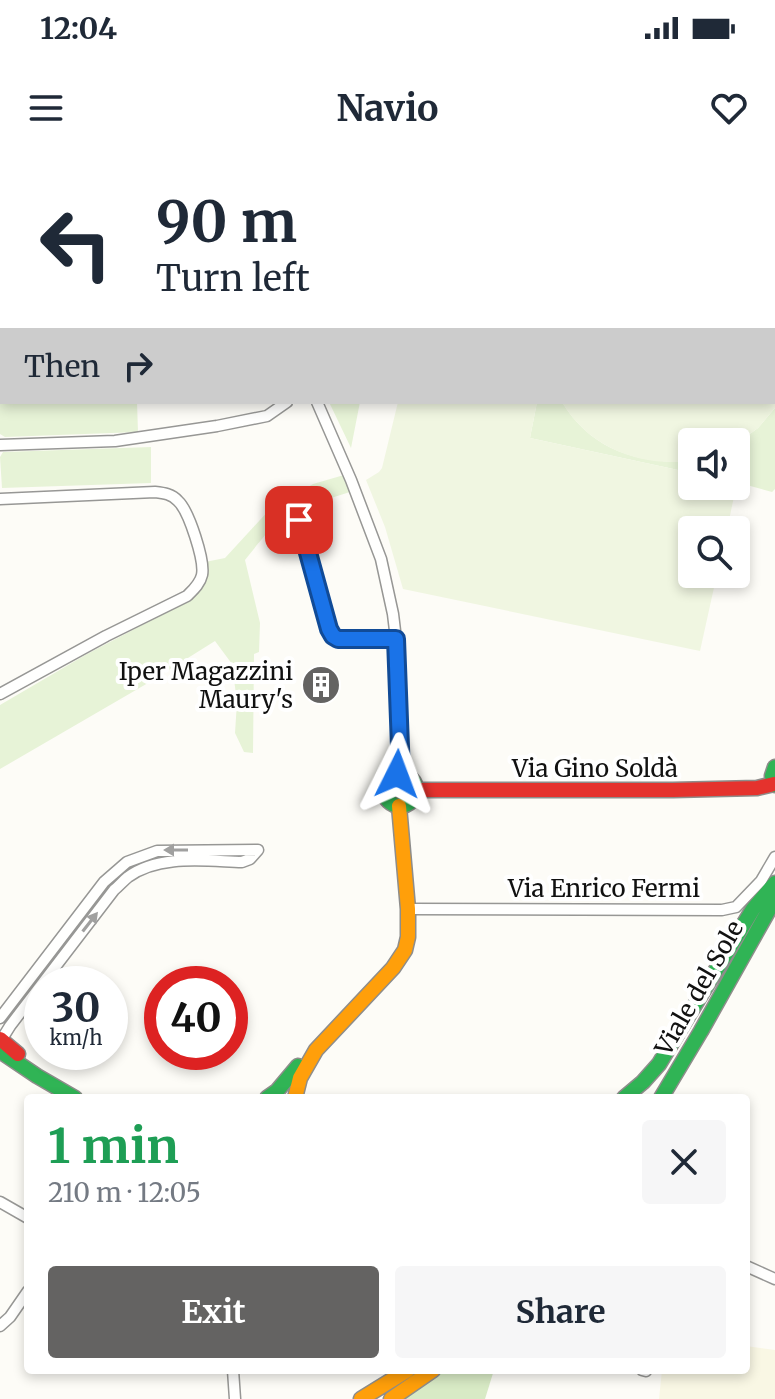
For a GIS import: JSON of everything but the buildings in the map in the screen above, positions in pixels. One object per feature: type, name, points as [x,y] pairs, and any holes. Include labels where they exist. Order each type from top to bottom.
[{"type":"street","points":[[0,445],[115,441],[267,416],[284,404]]},
{"type":"street","points":[[318,404],[381,559],[396,639],[401,774]]},
{"type":"street","points":[[0,499],[167,493],[182,505],[202,566],[197,586],[187,596],[0,694]]},
{"type":"street","points":[[299,520],[333,636],[338,639],[396,639]]},
{"type":"street","points":[[775,767],[772,776],[775,785]]},
{"type":"street","points":[[401,774],[410,777],[416,790],[411,802],[399,806],[388,801],[384,795],[384,787],[390,777],[401,774]]},
{"type":"street","name":"Via Gino Soldà","points":[[416,790],[687,789],[775,785]]},
{"type":"street","points":[[295,1094],[297,1080],[316,1050],[393,968],[405,950],[408,909],[399,806]]},
{"type":"street","points":[[40,966],[104,882],[127,862],[157,851],[258,850],[242,862],[179,861],[153,864],[128,877],[114,890],[56,966]]},
{"type":"street","name":"Via Enrico Fermi","points":[[408,909],[722,910],[736,907],[761,881],[775,857]]},
{"type":"street","points":[[629,1094],[659,1064],[753,909],[775,883]]},
{"type":"street","name":"Viale del Sole","points":[[663,1094],[775,899]]},
{"type":"street","name":"Viale del Sole","points":[[673,1094],[775,922]]},
{"type":"street","points":[[0,1018],[24,987]]},
{"type":"street","points":[[0,1043],[24,1008]]},
{"type":"street","points":[[0,1043],[7,1061],[69,1094]]},
{"type":"street","points":[[0,1043],[48,1081]]},
{"type":"street","points":[[273,1094],[292,1071],[316,1050]]},
{"type":"street","points":[[0,1202],[24,1216]]},
{"type":"street","points":[[750,1268],[775,1279]]},
{"type":"street","points":[[0,1326],[24,1297]]},
{"type":"street","points":[[233,1374],[235,1399]]},
{"type":"street","points":[[377,1390],[381,1374]]},
{"type":"street","points":[[361,1399],[402,1374]]},
{"type":"street","points":[[391,1399],[427,1374]]},
{"type":"shaded area","points":[[750,1347],[775,1350],[775,1399],[659,1399],[662,1374],[750,1374]]},
{"type":"green space","points":[[0,404],[137,404],[138,432],[5,437],[0,434]]},
{"type":"green space","points":[[330,404],[360,404],[351,448]]},
{"type":"green space","points":[[398,404],[537,404],[530,438],[678,470],[678,500],[733,500],[730,516],[678,516],[678,588],[714,588],[700,651],[403,589],[385,527],[366,480],[379,472]]},
{"type":"green space","points":[[537,404],[564,404],[587,432],[602,443],[635,457],[678,462],[678,470],[530,438]]},
{"type":"green space","points":[[563,404],[775,404],[775,408],[750,434],[750,428],[678,428],[678,462],[635,457],[601,442],[586,431]]},
{"type":"green space","points":[[775,408],[775,489],[772,492],[750,486],[750,434]]},
{"type":"green space","points":[[151,447],[151,483],[2,488],[0,457],[3,452]]},
{"type":"green space","points":[[344,475],[350,492],[312,504],[310,508],[279,522],[245,560],[260,623],[259,652],[254,654],[253,753],[244,752],[235,733],[237,702],[232,664],[215,641],[0,769],[0,705],[87,654],[190,600],[202,588],[205,562],[225,558],[271,508],[313,484]]},
{"type":"green space","points":[[427,1374],[493,1374],[485,1399],[391,1399]]},
{"type":"traffic: fast","points":[[775,767],[772,776],[775,785]]},
{"type":"traffic: fast","points":[[400,774],[412,778],[416,790],[412,802],[400,806],[388,802],[384,790],[388,778],[400,774]]},
{"type":"traffic: fast","points":[[629,1094],[659,1064],[753,909],[775,883]]},
{"type":"traffic: fast","points":[[663,1094],[775,899]]},
{"type":"traffic: fast","points":[[0,1051],[68,1094]]},
{"type":"traffic: fast","points":[[273,1094],[298,1066]]},
{"type":"traffic: slow","points":[[296,1094],[300,1078],[316,1050],[393,968],[405,950],[408,909],[399,806]]},
{"type":"traffic: slow","points":[[361,1399],[402,1374]]},
{"type":"traffic: slow","points":[[391,1399],[427,1374]]},
{"type":"traffic: jam","points":[[416,790],[673,790],[757,788],[774,784]]},
{"type":"traffic: jam","points":[[0,1039],[18,1054]]},
{"type":"place","name":"Iper Magazzini Maury's","points":[[321,685]]},
{"type":"route","points":[[299,520],[333,636],[338,639],[396,639],[401,774],[397,774]]}]
